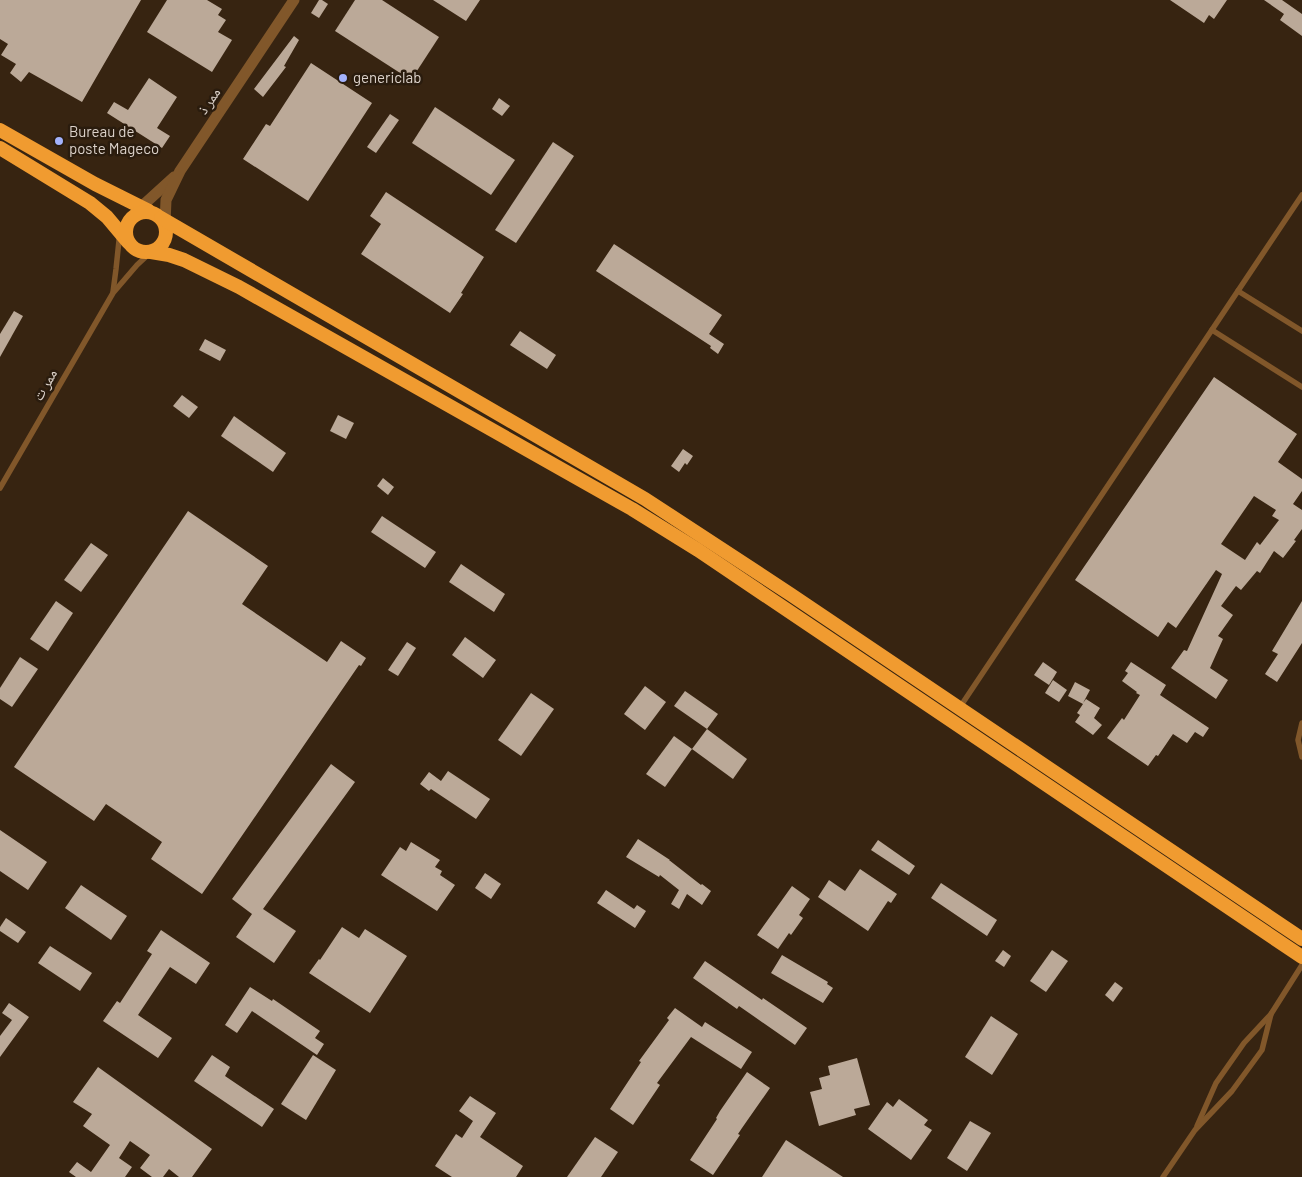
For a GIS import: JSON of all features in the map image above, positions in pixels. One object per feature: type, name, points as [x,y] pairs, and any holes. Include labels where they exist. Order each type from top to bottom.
[{"type":"highway","points":[[0,130],[95,184],[143,221],[646,499],[790,594],[955,714],[1302,956]]},
{"type":"highway","points":[[0,148],[90,202],[107,216],[143,221],[167,231],[163,244],[151,252]]},
{"type":"highway","points":[[143,221],[132,247],[137,251],[169,255],[184,260],[239,287],[632,509],[955,714],[1302,939]]},
{"type":"street","name":"ممر ذ","points":[[143,221],[166,200],[180,171],[294,0]]},
{"type":"street","points":[[143,221],[180,171]]},
{"type":"lane","points":[[955,714],[1302,195]]},
{"type":"lane","name":"ممر ت","points":[[113,293],[116,269],[143,221]]},
{"type":"lane","name":"ممر ت","points":[[0,488],[113,293],[151,252]]},
{"type":"lane","points":[[1238,291],[1302,332]]},
{"type":"lane","points":[[1212,330],[1302,387]]},
{"type":"lane","points":[[1302,723],[1298,740],[1302,757]]},
{"type":"lane","points":[[1195,1130],[1216,1083],[1244,1043],[1272,1014],[1302,965]]},
{"type":"lane","points":[[1163,1177],[1195,1130],[1232,1091],[1262,1050],[1272,1014]]},
{"type":"shaded area","points":[[0,0],[1302,0],[1302,1177],[0,1177]]},
{"type":"building","points":[[0,0],[141,0],[82,102],[29,72],[21,82],[10,73],[16,64],[1,55],[8,44],[0,39]]},
{"type":"building","points":[[167,0],[207,0],[222,9],[218,15],[226,20],[218,32],[232,40],[212,72],[147,32]]},
{"type":"building","points":[[319,0],[328,4],[319,18],[311,13]]},
{"type":"building","points":[[355,0],[382,0],[439,37],[411,80],[335,31]]},
{"type":"building","points":[[433,0],[480,0],[466,21]]},
{"type":"building","points":[[1170,0],[1227,0],[1214,19],[1209,15],[1204,23]]},
{"type":"building","points":[[1264,0],[1282,0],[1302,14],[1302,36],[1280,20],[1284,14]]},
{"type":"building","points":[[294,36],[299,40],[284,66],[286,67],[263,97],[254,89]]},
{"type":"building","points":[[311,63],[372,103],[308,201],[243,159],[266,124],[270,126]]},
{"type":"building","points":[[149,78],[177,97],[157,128],[170,136],[162,148],[107,113],[114,102],[128,110]]},
{"type":"building","points":[[499,98],[510,106],[502,116],[492,109]]},
{"type":"building","points":[[435,107],[515,160],[491,195],[412,143]]},
{"type":"building","points":[[390,114],[399,120],[376,153],[367,147]]},
{"type":"building","points":[[553,142],[574,156],[516,243],[495,230]]},
{"type":"building","points":[[386,192],[484,257],[450,313],[361,254],[381,224],[370,216]]},
{"type":"building","points":[[614,244],[722,315],[709,334],[724,344],[718,354],[710,348],[711,346],[596,271]]},
{"type":"building","points":[[14,311],[23,316],[0,357],[0,334]]},
{"type":"building","points":[[520,331],[556,355],[547,369],[510,345]]},
{"type":"building","points":[[205,339],[226,350],[220,361],[199,350]]},
{"type":"building","points":[[1214,377],[1297,434],[1278,462],[1302,479],[1302,491],[1293,504],[1302,510],[1302,529],[1294,540],[1296,541],[1283,558],[1274,551],[1260,573],[1257,571],[1241,590],[1236,586],[1221,606],[1233,615],[1218,636],[1223,639],[1210,668],[1228,680],[1216,699],[1171,668],[1184,650],[1187,651],[1222,574],[1216,570],[1176,628],[1168,622],[1158,637],[1075,580]],"holes":[[[1254,496],[1276,510],[1272,516],[1279,520],[1260,545],[1257,542],[1245,560],[1221,544]]]},
{"type":"building","points":[[182,395],[198,407],[189,418],[173,406]]},
{"type":"building","points":[[338,415],[354,423],[346,439],[330,431]]},
{"type":"building","points":[[234,416],[286,453],[273,472],[221,436]]},
{"type":"building","points":[[683,449],[693,456],[679,472],[671,466]]},
{"type":"building","points":[[383,478],[394,487],[388,495],[377,486]]},
{"type":"building","points":[[188,511],[268,566],[242,604],[327,662],[341,641],[366,658],[361,666],[359,665],[202,894],[151,859],[162,842],[106,804],[94,821],[14,767]]},
{"type":"building","points":[[382,516],[436,552],[425,568],[371,532]]},
{"type":"building","points":[[91,543],[108,555],[81,592],[64,580]]},
{"type":"building","points":[[461,564],[505,594],[494,612],[449,582]]},
{"type":"building","points":[[56,601],[73,613],[48,651],[30,639]]},
{"type":"building","points":[[1302,601],[1302,643],[1277,682],[1265,674],[1278,654],[1272,651]]},
{"type":"building","points":[[465,637],[496,660],[483,678],[452,655]]},
{"type":"building","points":[[407,642],[416,648],[398,676],[388,670]]},
{"type":"building","points":[[20,657],[38,669],[12,707],[0,699],[0,688]]},
{"type":"building","points":[[1043,662],[1057,672],[1049,685],[1034,675]]},
{"type":"building","points":[[1131,662],[1166,685],[1160,695],[1209,728],[1203,737],[1195,732],[1187,743],[1173,734],[1158,756],[1156,755],[1148,766],[1107,738],[1122,718],[1124,720],[1140,695],[1122,681],[1128,673],[1125,671]]},
{"type":"building","points":[[1053,680],[1067,690],[1059,702],[1045,693]]},
{"type":"building","points":[[1075,682],[1090,690],[1083,703],[1086,699],[1100,708],[1094,718],[1102,725],[1093,735],[1075,722],[1080,715],[1077,713],[1083,704],[1068,696]]},
{"type":"building","points":[[645,686],[666,702],[645,730],[624,714]]},
{"type":"building","points":[[685,691],[718,714],[707,729],[674,706]]},
{"type":"building","points":[[531,693],[554,709],[521,756],[498,740]]},
{"type":"building","points":[[707,729],[747,759],[733,779],[692,749]]},
{"type":"building","points":[[674,736],[692,749],[665,787],[646,774]]},
{"type":"building","points":[[331,764],[355,782],[263,909],[296,931],[274,963],[236,937],[252,914],[232,899]]},
{"type":"building","points":[[448,771],[490,799],[476,819],[431,789],[429,791],[420,784],[429,772],[441,781]]},
{"type":"building","points":[[0,830],[47,862],[28,890],[0,871]]},
{"type":"building","points":[[638,839],[711,891],[702,905],[687,894],[679,909],[671,904],[679,890],[660,875],[659,877],[626,857]]},
{"type":"building","points":[[878,840],[915,866],[909,875],[871,850]]},
{"type":"building","points":[[411,842],[440,860],[435,867],[442,871],[440,875],[455,885],[437,911],[381,875],[400,847],[406,851]]},
{"type":"building","points":[[860,869],[897,894],[891,903],[888,901],[868,931],[818,897],[829,880],[845,891]]},
{"type":"building","points":[[485,873],[501,884],[491,899],[475,888]]},
{"type":"building","points":[[941,883],[997,920],[987,936],[931,898]]},
{"type":"building","points":[[81,885],[127,916],[111,940],[65,908]]},
{"type":"building","points":[[792,886],[810,899],[799,915],[803,918],[778,949],[757,935]]},
{"type":"building","points":[[606,890],[634,909],[637,905],[646,911],[635,928],[597,903]]},
{"type":"building","points":[[6,918],[26,932],[18,943],[0,931],[0,927]]},
{"type":"building","points":[[342,927],[359,938],[365,929],[407,956],[370,1013],[309,973]]},
{"type":"building","points":[[161,930],[210,963],[196,984],[170,967],[138,1015],[172,1038],[158,1058],[103,1021],[117,1001],[120,1003],[152,954],[147,951]]},
{"type":"building","points":[[50,946],[92,973],[80,991],[38,963]]},
{"type":"building","points":[[1003,950],[1011,956],[1004,967],[995,961]]},
{"type":"building","points":[[1052,950],[1068,961],[1046,992],[1030,981]]},
{"type":"building","points":[[782,955],[828,982],[827,984],[833,988],[823,1003],[771,973]]},
{"type":"building","points":[[705,961],[807,1028],[795,1045],[739,1006],[737,1009],[693,978]]},
{"type":"building","points":[[1115,982],[1123,988],[1113,1002],[1105,995]]},
{"type":"building","points":[[250,987],[272,1001],[273,999],[320,1031],[315,1038],[324,1044],[317,1055],[252,1011],[237,1033],[225,1025]]},
{"type":"building","points":[[9,1003],[29,1017],[0,1057],[0,1036],[12,1020],[2,1013]]},
{"type":"building","points":[[675,1008],[702,1027],[705,1022],[752,1052],[741,1069],[691,1037],[657,1083],[660,1085],[633,1125],[610,1109],[641,1062],[639,1061],[669,1020],[667,1018]]},
{"type":"building","points":[[991,1016],[1018,1034],[992,1075],[965,1057]]},
{"type":"building","points":[[212,1055],[230,1067],[225,1076],[274,1109],[262,1127],[194,1081]]},
{"type":"building","points":[[313,1055],[336,1070],[306,1120],[281,1104]]},
{"type":"building","points":[[857,1058],[870,1105],[854,1109],[856,1115],[819,1126],[810,1092],[822,1089],[819,1078],[830,1075],[828,1066]]},
{"type":"building","points":[[98,1067],[212,1149],[192,1177],[179,1177],[169,1169],[163,1177],[152,1177],[140,1168],[150,1155],[130,1141],[119,1158],[132,1167],[125,1177],[76,1177],[69,1172],[77,1162],[91,1172],[110,1145],[83,1126],[92,1114],[73,1102]]},
{"type":"building","points":[[747,1072],[770,1088],[738,1134],[740,1135],[713,1175],[690,1160]]},
{"type":"building","points":[[470,1096],[496,1113],[480,1137],[523,1166],[516,1177],[452,1177],[435,1166],[456,1134],[462,1138],[473,1121],[459,1111]]},
{"type":"building","points":[[899,1099],[928,1120],[924,1125],[932,1130],[911,1160],[868,1129],[887,1102],[893,1107]]},
{"type":"building","points":[[970,1121],[991,1133],[967,1171],[947,1158]]},
{"type":"building","points":[[595,1137],[618,1152],[601,1177],[567,1177]]},
{"type":"building","points":[[786,1140],[843,1177],[762,1177]]},
{"type":"place","name":"genericlab","points":[[343,78]]},
{"type":"place","name":"Bureau de poste Mageco","points":[[59,141]]}]
